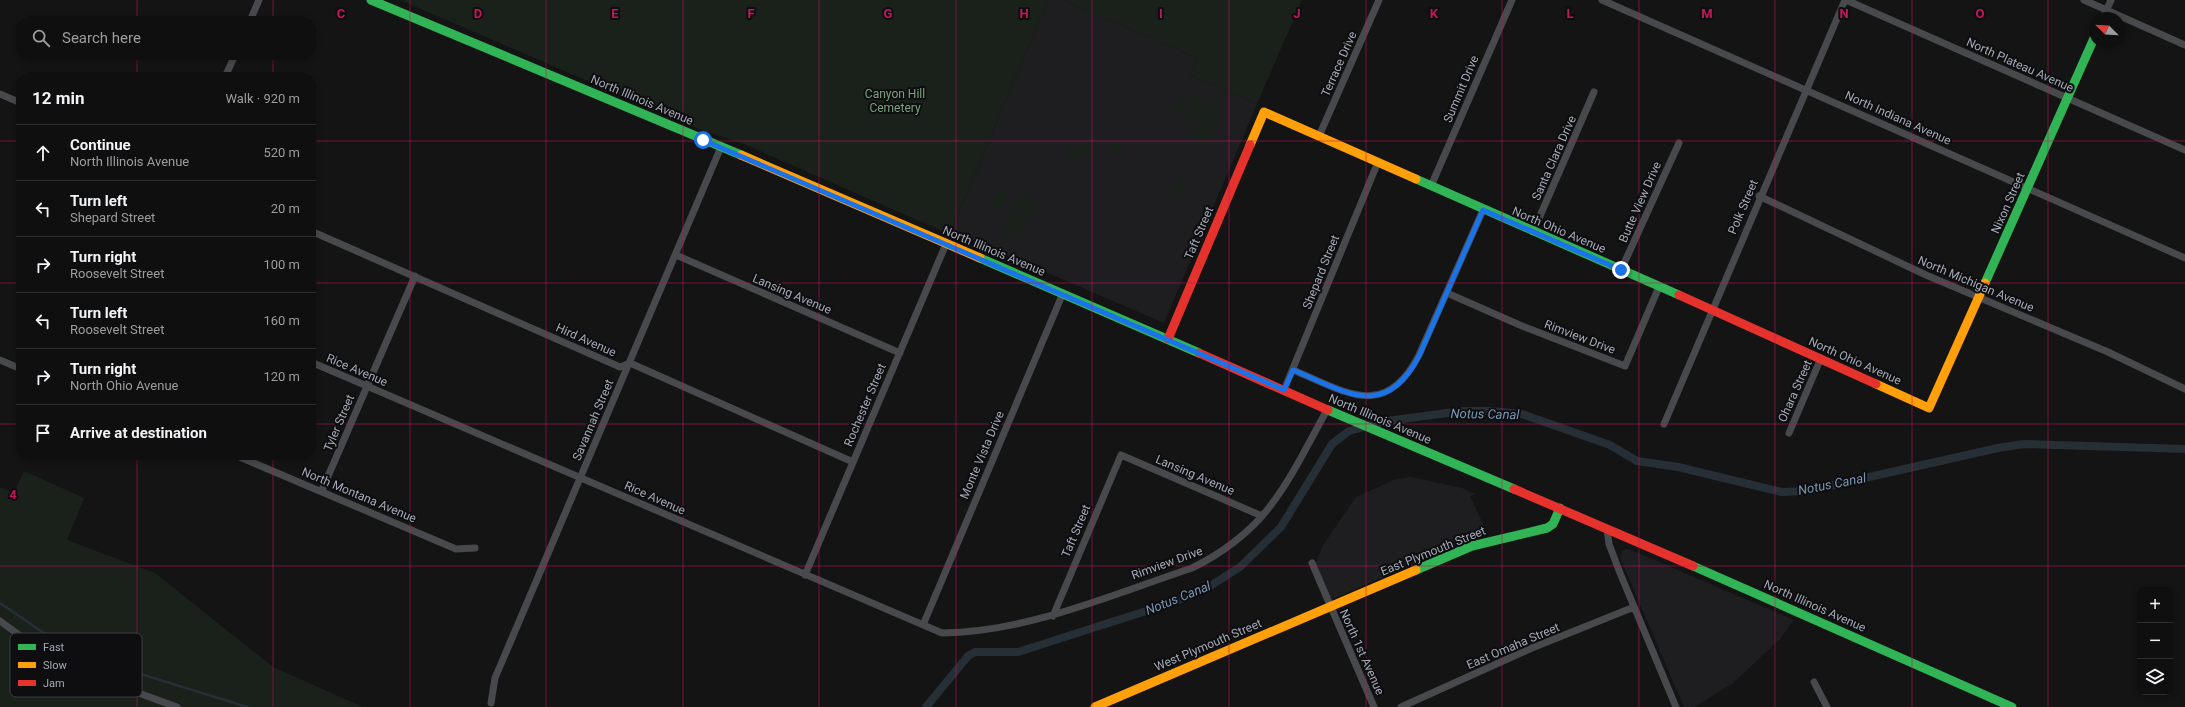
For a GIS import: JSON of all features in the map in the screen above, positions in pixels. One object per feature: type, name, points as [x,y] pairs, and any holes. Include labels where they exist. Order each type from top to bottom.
[{"type":"street","points":[[252,16],[259,0]]},
{"type":"street","name":"North Illinois Avenue","points":[[371,0],[651,116],[1063,293],[1372,430],[1560,508],[2002,705],[2012,707]]},
{"type":"street","name":"Terrace Drive","points":[[1319,136],[1379,0]]},
{"type":"street","name":"Summit Drive","points":[[1431,186],[1512,0]]},
{"type":"street","name":"North Indiana Avenue","points":[[1602,0],[2185,258]]},
{"type":"street","name":"Polk Street","points":[[1664,424],[1711,309],[1845,0]]},
{"type":"street","name":"North Plateau Avenue","points":[[1845,0],[2185,150]]},
{"type":"street","points":[[2084,0],[2185,45]]},
{"type":"street","points":[[2107,10],[2111,0]]},
{"type":"street","name":"Nixon Street","points":[[1942,379],[2090,48]]},
{"type":"street","points":[[227,72],[233,60]]},
{"type":"street","name":"Santa Clara Drive","points":[[1533,232],[1594,92]]},
{"type":"street","points":[[0,94],[16,101]]},
{"type":"street","name":"North Ohio Avenue","points":[[1234,182],[1264,112],[1483,210],[1711,309],[1929,408],[1942,379]]},
{"type":"street","name":"Butte View Drive","points":[[1621,270],[1679,143]]},
{"type":"street","name":"Savannah Street","points":[[490,703],[495,678],[676,256],[721,147]]},
{"type":"street","name":"Shepard Street","points":[[1284,390],[1378,162]]},
{"type":"street","name":"Taft Street","points":[[1168,339],[1234,182]]},
{"type":"street","name":"North Michigan Avenue","points":[[1760,196],[1979,297],[2108,352],[2185,389]]},
{"type":"street","points":[[1293,370],[1354,395],[1380,396],[1393,389],[1411,371],[1483,210]]},
{"type":"street","name":"Hird Avenue","points":[[316,232],[620,366],[630,363],[853,462]]},
{"type":"street","name":"Rochester Street","points":[[805,576],[946,244]]},
{"type":"street","name":"Lansing Avenue","points":[[676,256],[900,353]]},
{"type":"street","name":"Tyler Street","points":[[322,490],[415,276]]},
{"type":"street","name":"Rimview Drive","points":[[1447,293],[1522,326],[1625,366],[1659,287]]},
{"type":"street","name":"Monte Vista Drive","points":[[923,625],[1063,293]]},
{"type":"street","name":"Ohara Street","points":[[1789,433],[1821,358]]},
{"type":"street","points":[[0,360],[16,367]]},
{"type":"street","name":"Rice Avenue","points":[[316,364],[805,576],[942,633],[963,633],[994,627]]},
{"type":"street","name":"Rimview Drive","points":[[994,627],[1053,616],[1192,568],[1212,558],[1262,516],[1286,482],[1326,410]]},
{"type":"street","name":"Taft Street","points":[[1053,616],[1121,455]]},
{"type":"street","name":"Lansing Avenue","points":[[1121,455],[1262,516]]},
{"type":"street","name":"North Montana Avenue","points":[[247,460],[322,490],[456,549],[475,548]]},
{"type":"street","name":"East Plymouth Street","points":[[1330,606],[1472,546],[1496,539],[1543,530],[1552,525],[1560,508]]},
{"type":"street","points":[[1607,529],[1609,544],[1676,707]]},
{"type":"street","name":"North 1st Avenue","points":[[1312,563],[1374,707]]},
{"type":"street","name":"West Plymouth Street","points":[[1095,707],[1330,606]]},
{"type":"street","name":"East Omaha Street","points":[[1402,707],[1532,648],[1634,607]]},
{"type":"street","points":[[0,621],[16,633]]},
{"type":"street","points":[[1814,682],[1827,707]]},
{"type":"street","points":[[142,694],[177,707]]},
{"type":"shaded area","points":[[1048,0],[1063,0],[1197,58],[1190,75],[1257,104],[1164,323],[955,233],[953,226]]},
{"type":"shaded area","points":[[1411,477],[1462,488],[1475,494],[1470,496],[1488,534],[1473,538],[1330,600],[1315,565],[1323,545],[1356,497],[1396,479]]},
{"type":"shaded area","points":[[1629,549],[1794,620],[1780,639],[1732,684],[1694,707],[1684,707],[1620,558],[1622,551]]},
{"type":"green space","name":"Canyon Hill Cemetery","points":[[400,0],[1048,0],[953,226],[942,231],[744,144],[699,129]]},
{"type":"green space","points":[[1063,0],[1302,0],[1257,104],[1190,75],[1197,58]]},
{"type":"green space","points":[[1190,94],[1221,106],[1216,119],[1185,106]]},
{"type":"green space","points":[[1177,97],[1185,100],[1179,115],[1171,112]]},
{"type":"green space","points":[[1185,107],[1200,113],[1196,123],[1181,117]]},
{"type":"green space","points":[[1201,114],[1216,120],[1206,143],[1191,137]]},
{"type":"green space","points":[[1122,141],[1125,149],[1115,153],[1111,145]]},
{"type":"green space","points":[[1092,143],[1095,151],[1069,161],[1066,153]]},
{"type":"green space","points":[[1177,179],[1186,182],[1180,196],[1171,193]]},
{"type":"green space","points":[[997,188],[1009,193],[1001,211],[990,206]]},
{"type":"green space","points":[[1028,193],[1036,214],[1025,218],[1018,197]]},
{"type":"green space","points":[[1016,198],[1026,224],[1019,239],[1002,232]]},
{"type":"green space","points":[[24,471],[84,498],[67,540],[155,573],[273,667],[363,707],[0,707],[0,487],[14,493]]},
{"type":"waterway","name":"Notus Canal","points":[[926,707],[968,656],[975,652],[1018,652],[1171,603],[1207,588],[1240,567],[1281,527],[1332,444],[1349,431],[1387,421],[1462,411],[1491,411],[1522,414],[1610,445],[1637,461],[1678,467],[1782,492],[1807,491],[1998,448],[2024,444],[2185,449]]},
{"type":"waterway","points":[[0,603],[44,633]]},
{"type":"waterway","points":[[142,674],[247,707]]},
{"type":"traffic: fast","points":[[371,0],[741,155]]},
{"type":"traffic: fast","points":[[1985,283],[2090,48]]},
{"type":"traffic: fast","points":[[1416,179],[1679,295]]},
{"type":"traffic: fast","points":[[980,258],[1199,353]]},
{"type":"traffic: fast","points":[[1328,410],[1514,489]]},
{"type":"traffic: fast","points":[[1416,570],[1472,546],[1547,528],[1553,524],[1560,508]]},
{"type":"traffic: fast","points":[[1693,566],[2012,707]]},
{"type":"traffic: slow","points":[[1250,145],[1264,112],[1416,179]]},
{"type":"traffic: slow","points":[[741,155],[980,258]]},
{"type":"traffic: slow","points":[[1876,384],[1929,408],[1985,283]]},
{"type":"traffic: slow","points":[[1095,707],[1416,570]]},
{"type":"traffic: jam","points":[[1168,339],[1250,145]]},
{"type":"traffic: jam","points":[[1679,295],[1876,384]]},
{"type":"traffic: jam","points":[[1199,353],[1328,410]]},
{"type":"traffic: jam","points":[[1514,489],[1693,566]]},
{"type":"route","points":[[703,140],[1017,273],[1284,390],[1293,370],[1354,395],[1380,396],[1393,389],[1403,380],[1411,371],[1419,356],[1483,210],[1621,270]]}]
